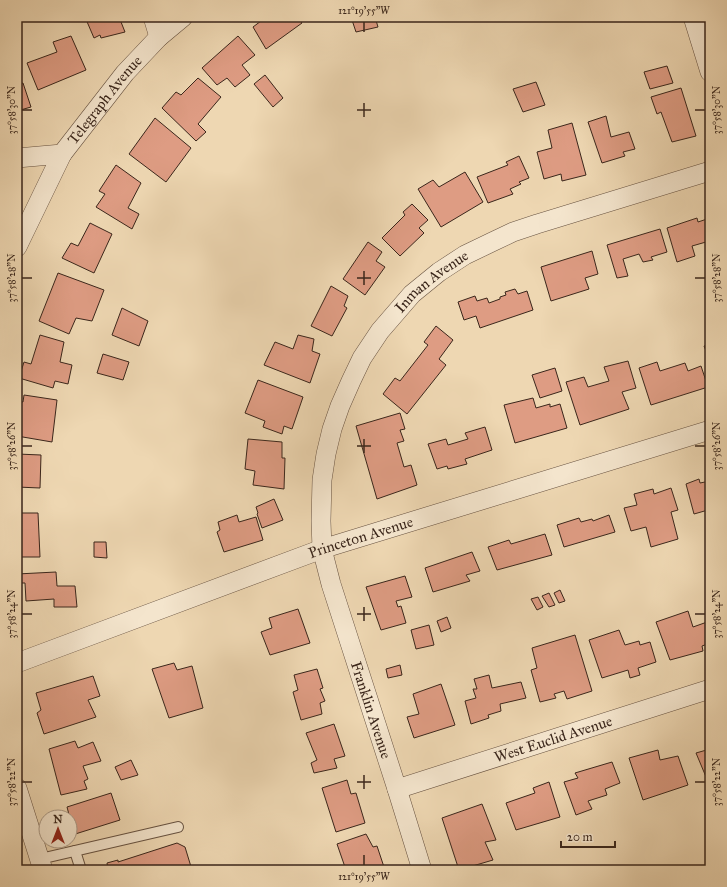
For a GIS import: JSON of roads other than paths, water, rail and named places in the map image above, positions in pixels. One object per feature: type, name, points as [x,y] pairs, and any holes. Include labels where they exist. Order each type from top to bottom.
[{"type":"street","points":[[153,17],[159,37]]},
{"type":"street","name":"Telegraph Avenue","points":[[17,158],[62,154],[125,73],[159,37],[183,17]]},
{"type":"street","points":[[693,17],[710,72]]},
{"type":"street","points":[[17,247],[62,154]]},
{"type":"street","name":"Inman Avenue","points":[[322,549],[322,480],[326,454],[338,411],[362,358],[380,331],[412,294],[439,272],[465,255],[513,232],[710,171]]},
{"type":"street","name":"Princeton Avenue","points":[[17,663],[322,549],[710,430]]},
{"type":"street","name":"Franklin Avenue","points":[[322,549],[331,584],[422,870]]},
{"type":"street","name":"West Euclid Avenue","points":[[397,789],[710,689]]},
{"type":"street","points":[[17,788],[41,864]]},
{"type":"lane","points":[[41,864],[75,851],[178,827]]},
{"type":"lane","points":[[75,851],[81,870]]}]
